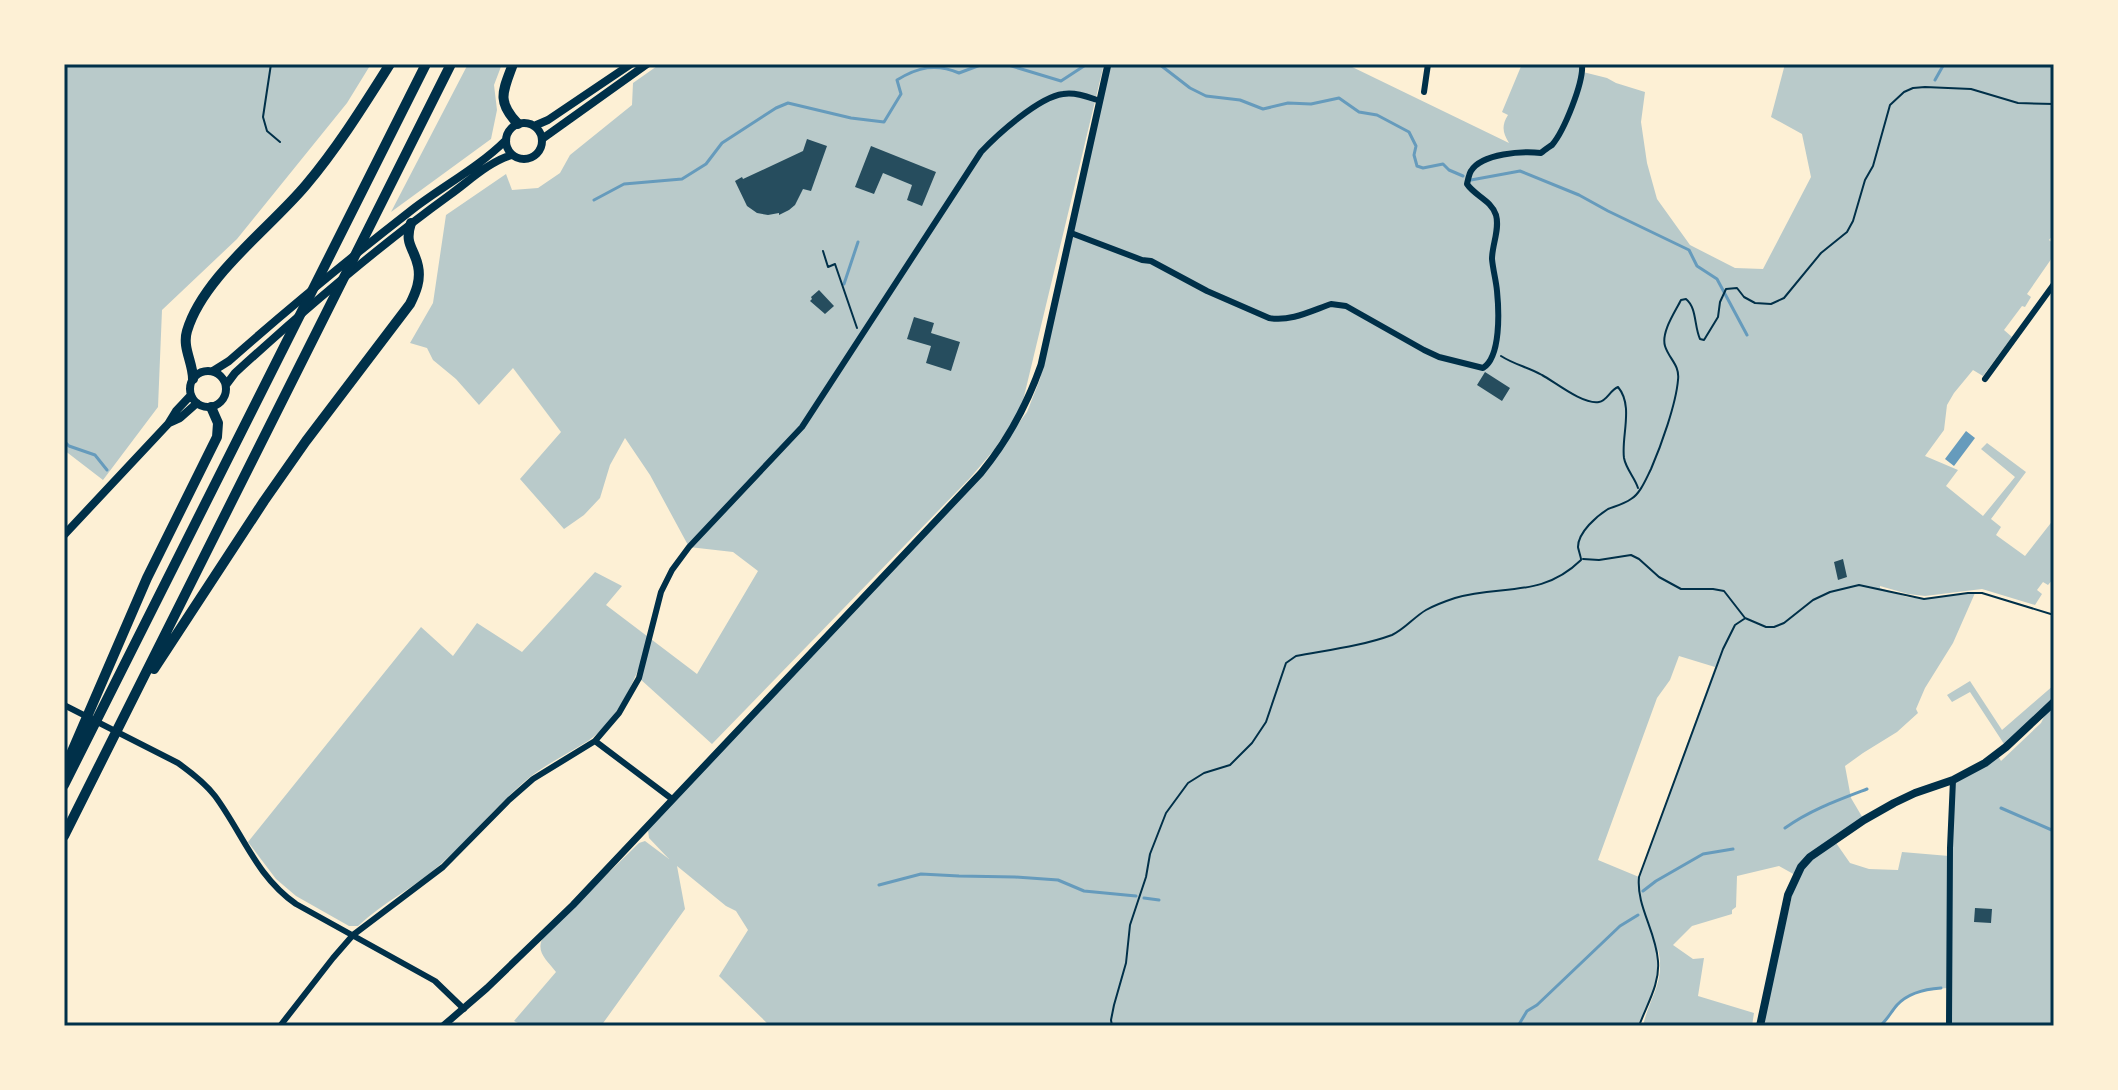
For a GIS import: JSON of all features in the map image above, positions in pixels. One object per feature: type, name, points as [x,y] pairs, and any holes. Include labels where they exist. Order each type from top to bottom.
[{"type":"highway","points":[[193,379],[185,338],[205,294],[316,173],[390,64]]},
{"type":"highway","points":[[64,785],[426,64]]},
{"type":"highway","points":[[64,836],[451,64]]},
{"type":"highway","points":[[513,64],[503,91],[503,102],[508,114],[518,124]]},
{"type":"highway","points":[[124,715],[264,501],[410,304],[419,274],[418,263],[408,241],[411,223]]},
{"type":"highway","points":[[64,770],[147,578],[217,437],[218,423],[211,407]]},
{"type":"main road","points":[[213,371],[222,376],[226,385],[222,401],[211,407],[197,403],[191,395],[193,379],[229,361],[337,268],[506,140],[511,129],[518,124],[534,126],[548,120],[631,64]]},
{"type":"main road","points":[[542,139],[647,64]]},
{"type":"main road","points":[[506,140],[512,155],[522,159],[533,157],[540,149],[542,139],[534,126]]},
{"type":"main road","points":[[226,385],[274,337],[354,268],[490,166],[512,155]]},
{"type":"main road","points":[[64,535],[168,424],[191,395]]},
{"type":"main road","points":[[168,424],[197,403]]},
{"type":"main road","points":[[1760,1026],[1788,895],[1801,867],[1815,853],[1878,812],[1915,793],[1953,780],[1997,754],[2054,702]]},
{"type":"street","points":[[443,1026],[573,905],[981,473],[1000,448],[1017,422],[1041,365],[1108,64]]},
{"type":"street","points":[[1424,92],[1428,64]]},
{"type":"street","points":[[1071,233],[1151,261],[1207,291],[1269,318],[1290,318],[1338,304],[1439,357],[1483,368],[1490,364],[1495,352],[1498,314],[1492,259],[1497,222],[1490,203],[1472,192],[1467,184],[1469,172],[1499,154],[1541,153],[1551,145],[1573,101],[1583,72],[1582,64]]},
{"type":"street","points":[[280,1026],[353,935],[443,867],[533,779],[595,741],[619,713],[639,678],[661,592],[672,570],[689,547],[802,427],[968,172],[993,140],[1049,98],[1074,93],[1100,101]]},
{"type":"street","points":[[1985,379],[2054,284]]},
{"type":"street","points":[[65,705],[178,763],[203,782],[245,847],[278,890],[296,904],[435,981],[464,1009]]},
{"type":"street","points":[[595,741],[672,799]]},
{"type":"street","points":[[1949,1026],[1953,780]]},
{"type":"path","points":[[271,64],[263,117],[267,131],[280,142]]},
{"type":"path","points":[[1581,559],[1578,547],[1589,526],[1608,510],[1633,499],[1653,463],[1669,420],[1678,380],[1678,369],[1665,349],[1664,340],[1681,300],[1690,301],[1696,330],[1700,339],[1704,340],[1718,317],[1726,289],[1737,288],[1744,297],[1755,303],[1771,304],[1784,298],[1821,253],[1847,232],[1873,166],[1890,105],[1904,92],[1925,87],[1971,89],[2018,103],[2054,104]]},
{"type":"path","points":[[823,251],[828,267],[835,264],[860,337]]},
{"type":"path","points":[[1495,352],[1515,365],[1539,373],[1560,387],[1597,403],[1618,387],[1622,391],[1626,417],[1624,457],[1639,489]]},
{"type":"path","points":[[1112,1026],[1114,1005],[1128,953],[1132,915],[1166,813],[1188,783],[1204,773],[1228,766],[1252,743],[1269,714],[1286,663],[1296,656],[1373,641],[1395,633],[1426,610],[1454,598],[1535,587],[1573,567],[1581,559],[1599,560],[1631,555],[1659,577],[1681,589],[1724,591],[1745,618],[1774,627],[1821,596],[1859,585],[1924,599],[1982,593],[2054,615]]},
{"type":"path","points":[[1639,1026],[1657,981],[1658,962],[1651,929],[1637,892],[1639,877],[1723,649],[1735,625],[1745,618]]},
{"type":"shaded area","points":[[64,64],[371,64],[347,103],[237,239],[162,310],[158,407],[103,480],[64,450]]},
{"type":"shaded area","points":[[468,64],[502,64],[494,85],[497,110],[491,139],[391,212]]},
{"type":"shaded area","points":[[660,64],[1104,64],[1021,409],[994,450],[970,478],[712,744],[639,678],[645,654],[622,702],[598,733],[530,777],[432,872],[358,926],[349,926],[296,896],[276,879],[248,842],[421,627],[453,656],[477,623],[522,652],[595,572],[622,586],[606,605],[697,674],[758,571],[733,552],[689,547],[650,475],[625,438],[610,465],[600,498],[584,515],[564,529],[520,479],[561,432],[513,368],[479,405],[456,379],[433,360],[427,348],[410,343],[433,303],[446,215],[506,174],[512,190],[538,188],[560,173],[570,155],[632,105],[633,83]]},
{"type":"shaded area","points":[[1108,64],[1346,64],[1509,143],[1504,129],[1508,115],[1502,112],[1522,64],[1582,64],[1583,72],[1645,92],[1641,122],[1647,163],[1657,199],[1690,245],[1735,268],[1763,269],[1811,177],[1802,134],[1771,117],[1785,64],[2054,64],[2054,234],[2049,240],[2054,244],[2054,255],[2027,294],[2031,297],[2025,307],[2022,306],[2004,330],[2012,337],[1983,376],[1973,370],[1954,393],[1947,405],[1944,430],[1925,456],[1958,470],[1946,486],[1983,516],[2015,477],[1981,449],[1987,443],[2026,472],[1991,519],[2001,527],[1996,535],[2025,556],[2054,519],[2054,578],[2048,585],[2043,582],[2037,590],[2042,594],[2035,605],[1982,589],[1925,596],[1880,586],[1907,597],[1924,599],[1975,593],[1953,643],[1925,688],[1916,709],[1918,713],[1897,732],[1845,766],[1851,798],[1864,820],[1834,840],[1850,863],[1869,869],[1898,870],[1902,852],[1949,856],[1953,780],[1997,754],[2001,761],[2041,723],[2049,707],[2006,747],[1970,692],[1952,702],[1947,695],[1970,681],[2002,730],[2054,685],[2054,1026],[1949,1026],[1948,988],[1927,990],[1908,997],[1880,1026],[1760,1026],[1797,876],[1779,866],[1737,876],[1736,907],[1732,914],[1692,926],[1673,945],[1693,959],[1704,958],[1698,996],[1754,1013],[1752,1026],[1643,1026],[1658,980],[1660,971],[1658,949],[1657,981],[1639,1026],[770,1026],[719,976],[748,930],[736,911],[677,866],[685,909],[601,1026],[524,1026],[514,1021],[556,972],[541,951],[544,936],[639,843],[645,841],[669,859],[649,838],[648,830],[947,508],[1027,412],[1040,379]],"holes":[[[1679,656],[1715,667],[1639,877],[1598,860],[1657,698],[1670,680]]]},
{"type":"water","points":[[1966,431],[1975,438],[1954,466],[1945,459]]},
{"type":"building","points":[[807,139],[827,146],[811,191],[803,189],[795,205],[779,215],[757,213],[747,206],[735,181],[803,151]]},
{"type":"building","points":[[871,146],[936,172],[922,206],[907,200],[912,185],[883,173],[874,194],[855,187]]},
{"type":"building","points":[[819,290],[834,306],[825,314],[810,301]]},
{"type":"building","points":[[914,317],[934,323],[931,333],[960,342],[951,371],[926,363],[931,346],[907,339]]},
{"type":"building","points":[[1485,372],[1510,388],[1502,401],[1477,385]]},
{"type":"building","points":[[1843,559],[1847,577],[1838,580],[1834,562]]},
{"type":"building","points":[[1975,908],[1992,909],[1991,923],[1974,922]]},
{"type":"waterway","points":[[594,200],[624,184],[682,179],[706,164],[722,143],[788,103],[851,118],[884,122],[901,94],[897,80],[927,68],[943,68],[959,73],[983,64]]},
{"type":"waterway","points":[[1005,64],[1061,81],[1087,64]]},
{"type":"waterway","points":[[1159,64],[1206,96],[1240,100],[1263,109],[1339,98],[1359,112],[1377,115],[1409,132],[1416,146],[1414,155],[1417,166],[1423,168],[1443,164],[1463,176]]},
{"type":"waterway","points":[[1935,80],[1944,64]]},
{"type":"waterway","points":[[1471,180],[1520,171],[1579,195],[1689,250],[1697,266],[1717,279],[1747,335]]},
{"type":"waterway","points":[[844,284],[858,242]]},
{"type":"waterway","points":[[64,441],[69,446],[95,455],[107,470]]},
{"type":"waterway","points":[[1785,828],[1835,801],[1867,789]]},
{"type":"waterway","points":[[2001,808],[2054,831]]},
{"type":"waterway","points":[[1643,891],[1703,854],[1733,849]]},
{"type":"waterway","points":[[879,885],[921,874],[1015,877],[1058,880],[1084,891],[1136,896]]},
{"type":"waterway","points":[[1144,898],[1159,900]]},
{"type":"waterway","points":[[1518,1026],[1527,1011],[1620,926],[1638,915]]},
{"type":"waterway","points":[[1880,1026],[1906,997],[1941,988]]}]
